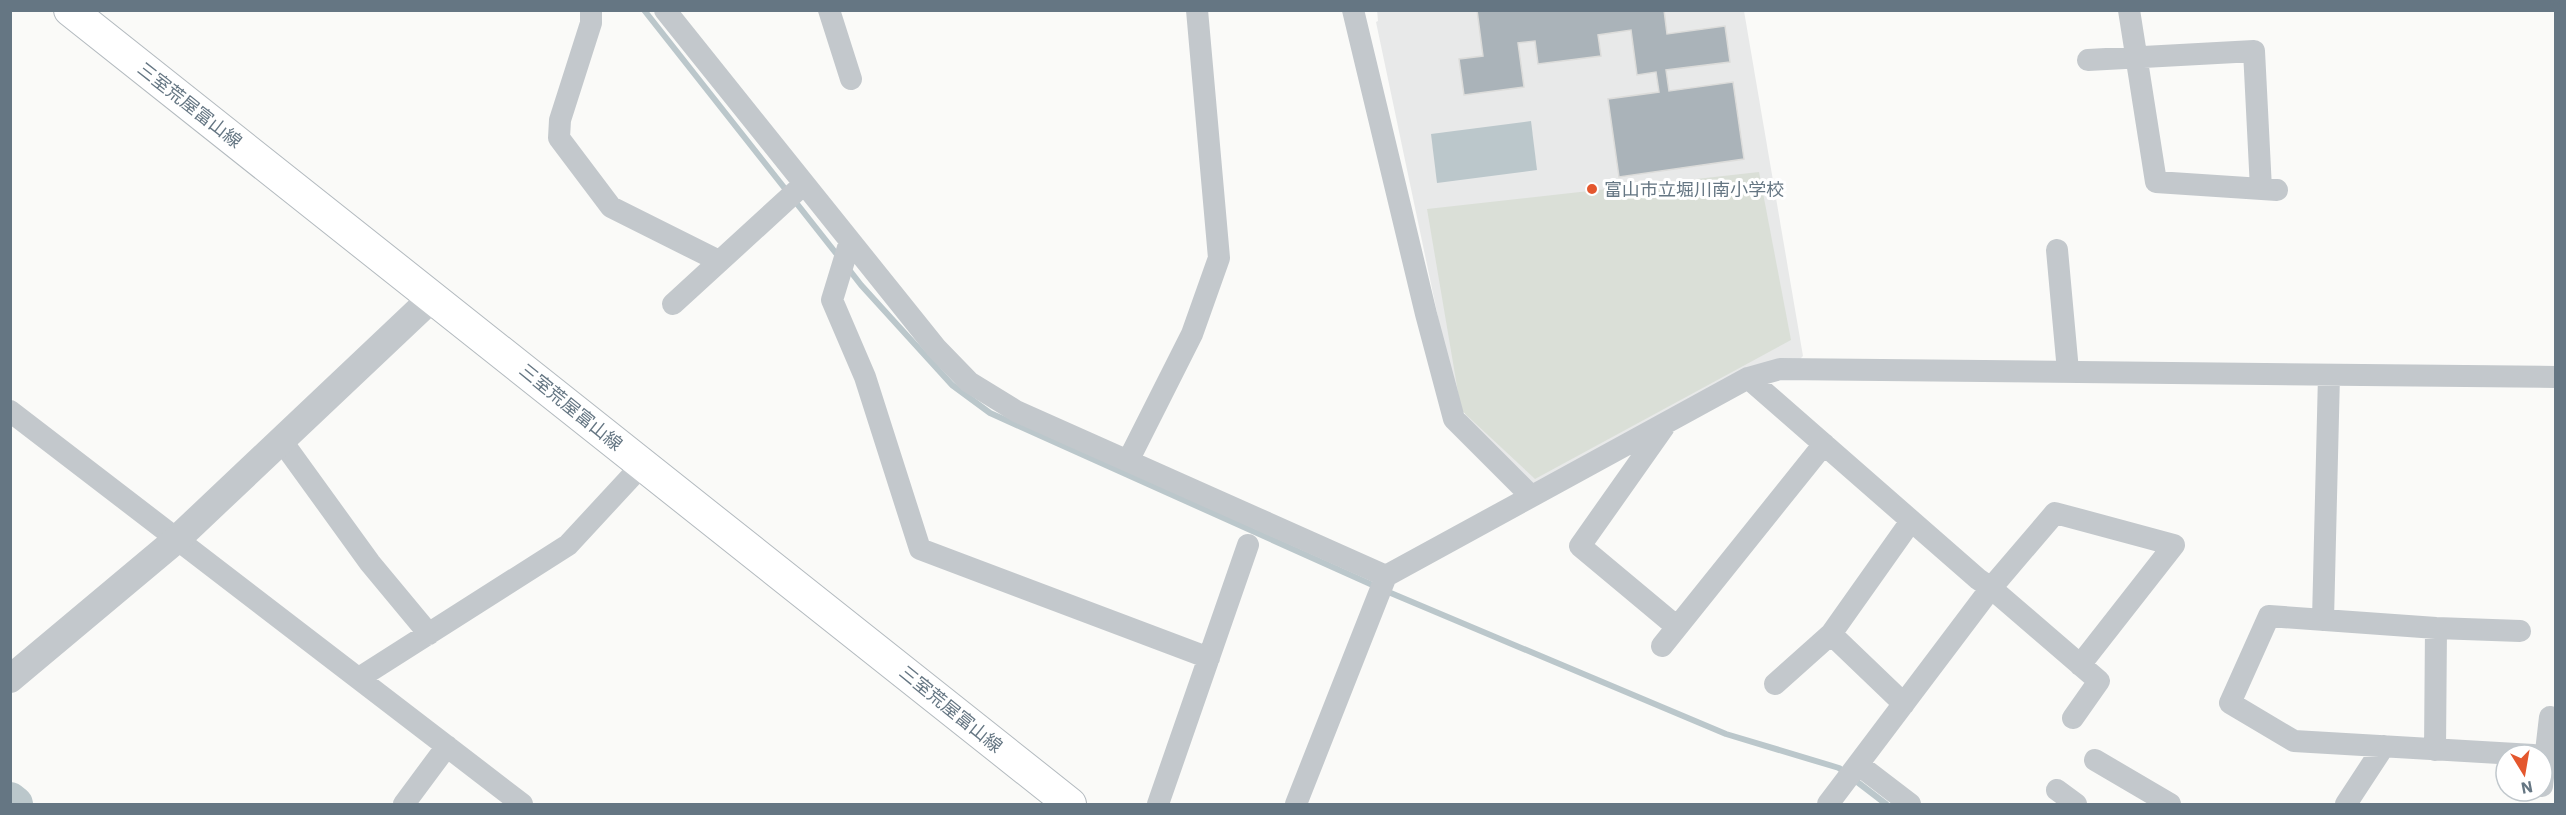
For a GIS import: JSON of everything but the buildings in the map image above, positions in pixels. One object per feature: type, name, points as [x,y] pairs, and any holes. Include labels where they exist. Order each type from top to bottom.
[{"type":"main road","name":"三室荒屋富山線","points":[[70,10],[1070,804]]},
{"type":"street","points":[[591,10],[591,23],[560,120],[559,138],[611,207],[719,261]]},
{"type":"street","points":[[665,10],[936,348],[969,382],[1016,411],[1129,459],[1386,576]]},
{"type":"street","points":[[829,10],[851,79]]},
{"type":"street","points":[[1129,459],[1192,334],[1219,258],[1197,10]]},
{"type":"street","points":[[1353,10],[1426,314],[1454,419],[1532,496]]},
{"type":"street","points":[[2088,60],[2138,59],[2254,51],[2269,190],[2156,183],[2138,59],[2129,10]]},
{"type":"street","points":[[673,304],[804,184]]},
{"type":"street","points":[[850,241],[832,300],[865,377],[920,549],[1209,658]]},
{"type":"street","points":[[2057,250],[2068,371]]},
{"type":"street","points":[[10,679],[176,540],[433,297]]},
{"type":"street","points":[[1296,804],[1386,576],[1748,378],[1780,369],[2556,376]]},
{"type":"street","points":[[2323,620],[2329,375]]},
{"type":"street","points":[[1748,378],[2099,681],[2073,718]]},
{"type":"street","points":[[10,411],[522,804]]},
{"type":"street","points":[[1666,423],[1581,546],[1677,627]]},
{"type":"street","points":[[281,440],[370,563],[429,634]]},
{"type":"street","points":[[1662,646],[1824,444]]},
{"type":"street","points":[[359,678],[568,545],[643,464]]},
{"type":"street","points":[[1828,804],[1991,588],[2055,513],[2174,545],[2080,665]]},
{"type":"street","points":[[1774,684],[1831,634],[1911,521]]},
{"type":"street","points":[[1158,804],[1248,545]]},
{"type":"street","points":[[2494,753],[2294,741],[2230,703],[2270,616],[2436,628],[2520,631]]},
{"type":"street","points":[[2435,750],[2436,628]]},
{"type":"street","points":[[1831,634],[1904,704]]},
{"type":"street","points":[[2543,743],[2550,717]]},
{"type":"street","points":[[404,804],[447,746]]},
{"type":"street","points":[[2346,804],[2384,747]]},
{"type":"street","points":[[2095,760],[2170,804]]},
{"type":"street","points":[[1859,765],[1910,804]]},
{"type":"street","points":[[2057,790],[2076,804]]},
{"type":"shaded area","name":"富山市立堀川南小学校","points":[[1377,10],[1744,11],[1803,356],[1798,361],[1527,487],[1468,421],[1451,379],[1376,22],[1378,21]]},
{"type":"shaded area","points":[[1531,121],[1537,170],[1437,183],[1431,134]]},
{"type":"shaded area","points":[[1759,172],[1791,340],[1535,479],[1461,410],[1427,209]]},
{"type":"waterway","points":[[644,10],[839,257]]},
{"type":"waterway","points":[[847,267],[952,385],[990,413],[1377,587]]},
{"type":"waterway","points":[[1386,591],[1726,734],[1839,768],[1886,804]]},
{"type":"waterway","points":[[10,800],[15,804]]},
{"type":"place","name":"富山市立堀川南小学校","points":[[1592,189]]}]
